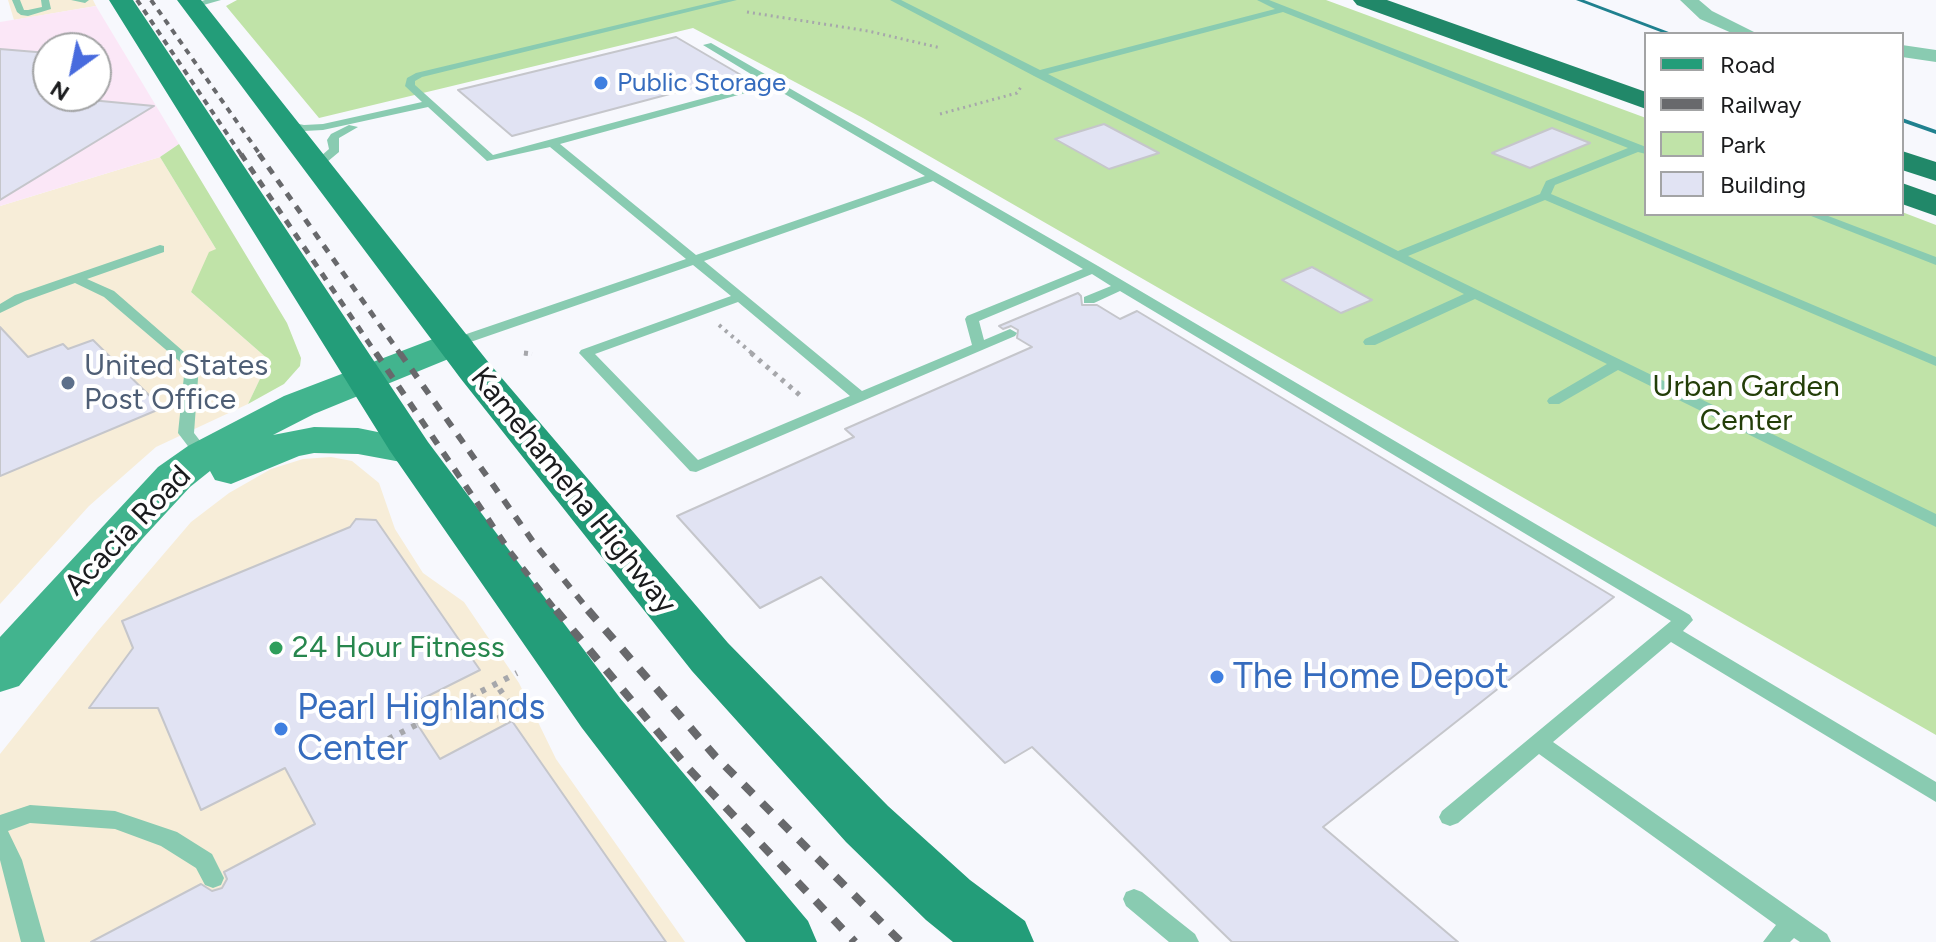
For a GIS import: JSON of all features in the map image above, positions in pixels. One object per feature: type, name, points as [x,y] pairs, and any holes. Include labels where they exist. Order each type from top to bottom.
[{"type":"highway","points":[[1365,0],[1644,100]]},
{"type":"highway","points":[[1904,161],[1936,172]]},
{"type":"highway","points":[[1904,194],[1936,206]]},
{"type":"main road","points":[[121,0],[412,451],[601,713],[785,942]]},
{"type":"main road","name":"Kamehameha Highway","points":[[200,2],[285,124],[454,343],[563,482],[710,657],[867,824],[948,900],[1002,942]]},
{"type":"main road","name":"Acacia Road","points":[[0,672],[127,527],[174,477],[203,455],[260,423],[454,343]]},
{"type":"main road","points":[[127,527],[257,457],[287,445],[314,440],[358,441],[412,451]]},
{"type":"street","points":[[1689,0],[1706,15],[1744,32]]},
{"type":"street","points":[[1904,51],[1936,56]]},
{"type":"lane","points":[[16,0],[21,12],[28,13],[47,9],[45,0]]},
{"type":"lane","points":[[75,0],[85,0]]},
{"type":"lane","points":[[733,0],[419,75],[410,80],[410,86],[491,159],[772,83]]},
{"type":"lane","points":[[894,0],[1398,256],[1936,521]]},
{"type":"lane","points":[[1261,0],[1641,150]]},
{"type":"lane","points":[[1037,74],[1284,9]]},
{"type":"lane","points":[[708,45],[1093,269],[1684,620],[1450,817]]},
{"type":"lane","points":[[285,124],[304,128],[368,119],[430,103]]},
{"type":"lane","points":[[317,165],[335,150],[332,140],[335,136],[368,119]]},
{"type":"lane","points":[[552,143],[860,397]]},
{"type":"lane","points":[[1545,196],[1550,183],[1641,150]]},
{"type":"lane","points":[[454,343],[934,177]]},
{"type":"lane","points":[[1398,256],[1545,196],[1936,362]]},
{"type":"lane","points":[[1817,216],[1936,261]]},
{"type":"lane","points":[[0,309],[20,298],[160,249]]},
{"type":"lane","points":[[979,347],[972,319],[1093,269]]},
{"type":"lane","points":[[76,279],[109,294],[192,365],[186,433],[203,455]]},
{"type":"lane","points":[[1089,300],[1121,286]]},
{"type":"lane","points":[[1370,342],[1475,294]]},
{"type":"lane","points":[[740,297],[586,353],[696,467],[1010,333]]},
{"type":"lane","points":[[1554,401],[1616,365]]},
{"type":"lane","points":[[1669,632],[1936,793]]},
{"type":"lane","points":[[1538,743],[1819,942]]},
{"type":"lane","points":[[0,824],[30,814],[115,820],[169,839],[204,861],[213,878]]},
{"type":"lane","points":[[0,837],[11,860],[33,942]]},
{"type":"lane","points":[[1134,899],[1187,942]]},
{"type":"lane","points":[[1775,942],[1792,923]]},
{"type":"path","points":[[716,4],[730,10],[868,31],[922,46],[946,49]]},
{"type":"path","points":[[940,114],[1017,93],[1022,87]]},
{"type":"path","points":[[709,317],[807,402]]},
{"type":"path","points":[[524,353],[532,354]]},
{"type":"path","points":[[377,745],[517,673]]},
{"type":"path","points":[[473,696],[491,722],[514,710],[496,684]]},
{"type":"shaded area","points":[[8,0],[93,0],[96,6],[14,20]]},
{"type":"shaded area","points":[[96,6],[112,32],[32,32],[32,112],[112,112],[112,33],[179,144],[160,157],[0,206],[0,22]]},
{"type":"shaded area","points":[[160,157],[216,249],[191,292],[269,360],[248,404],[156,447],[89,506],[0,604],[0,206]]},
{"type":"shaded area","name":"Pearl Highlands Center","points":[[331,457],[352,461],[379,483],[395,529],[423,573],[464,602],[519,683],[556,759],[685,942],[0,942],[0,754],[97,632],[191,522],[229,493],[271,469],[303,459]]},
{"type":"green space","name":"Urban Garden Center","points":[[237,0],[1326,0],[1644,117],[1644,216],[1904,216],[1904,213],[1936,225],[1936,735],[863,118],[693,28],[319,118],[226,6]]},
{"type":"green space","points":[[179,144],[287,323],[301,358],[300,366],[284,384],[248,404],[269,360],[191,292],[209,252],[216,249],[160,157]]},
{"type":"building","name":"Public Storage","points":[[676,37],[741,75],[512,136],[458,90]]},
{"type":"building","points":[[0,49],[32,52],[32,112],[112,112],[112,102],[154,106],[0,200]]},
{"type":"building","points":[[1104,124],[1159,153],[1109,169],[1055,139]]},
{"type":"building","points":[[1552,128],[1590,143],[1530,168],[1492,153]]},
{"type":"building","points":[[1312,267],[1372,300],[1341,313],[1282,280]]},
{"type":"building","name":"The Home Depot","points":[[1078,293],[1082,305],[1097,305],[1120,319],[1137,311],[1614,597],[1323,827],[1458,942],[1232,942],[1032,747],[1005,763],[821,577],[760,608],[677,516],[854,437],[845,429],[1032,347],[1017,338],[1018,330],[1011,326],[1003,329],[999,326]]},
{"type":"building","name":"United States Post Office","points":[[0,327],[28,357],[63,344],[68,349],[93,340],[162,408],[0,476]]},
{"type":"building","name":"Pearl Highlands Center","points":[[356,519],[376,520],[480,670],[406,707],[440,759],[512,721],[666,942],[91,942],[201,884],[212,891],[222,888],[227,879],[224,872],[315,824],[285,768],[201,810],[158,708],[89,708],[133,648],[122,621],[350,527]]},
{"type":"waterway","points":[[1579,0],[1666,32]]},
{"type":"waterway","points":[[1904,121],[1936,132]]},
{"type":"railway","points":[[137,0],[242,156]]},
{"type":"railway","points":[[151,0],[261,156]]},
{"type":"railway","points":[[241,154],[377,355]]},
{"type":"railway","points":[[259,154],[401,355]]},
{"type":"railway","points":[[376,353],[511,553],[557,612]]},
{"type":"railway","points":[[400,353],[534,543],[590,612]]},
{"type":"railway","points":[[556,610],[688,768],[855,942]]},
{"type":"railway","points":[[588,610],[715,756],[901,942]]},
{"type":"place","name":"Public Storage","points":[[601,83]]},
{"type":"place","name":"United States Post Office","points":[[68,383]]},
{"type":"place","name":"24 Hour Fitness","points":[[276,648]]},
{"type":"place","name":"The Home Depot","points":[[1217,677]]},
{"type":"place","name":"Pearl Highlands Center","points":[[281,729]]}]
